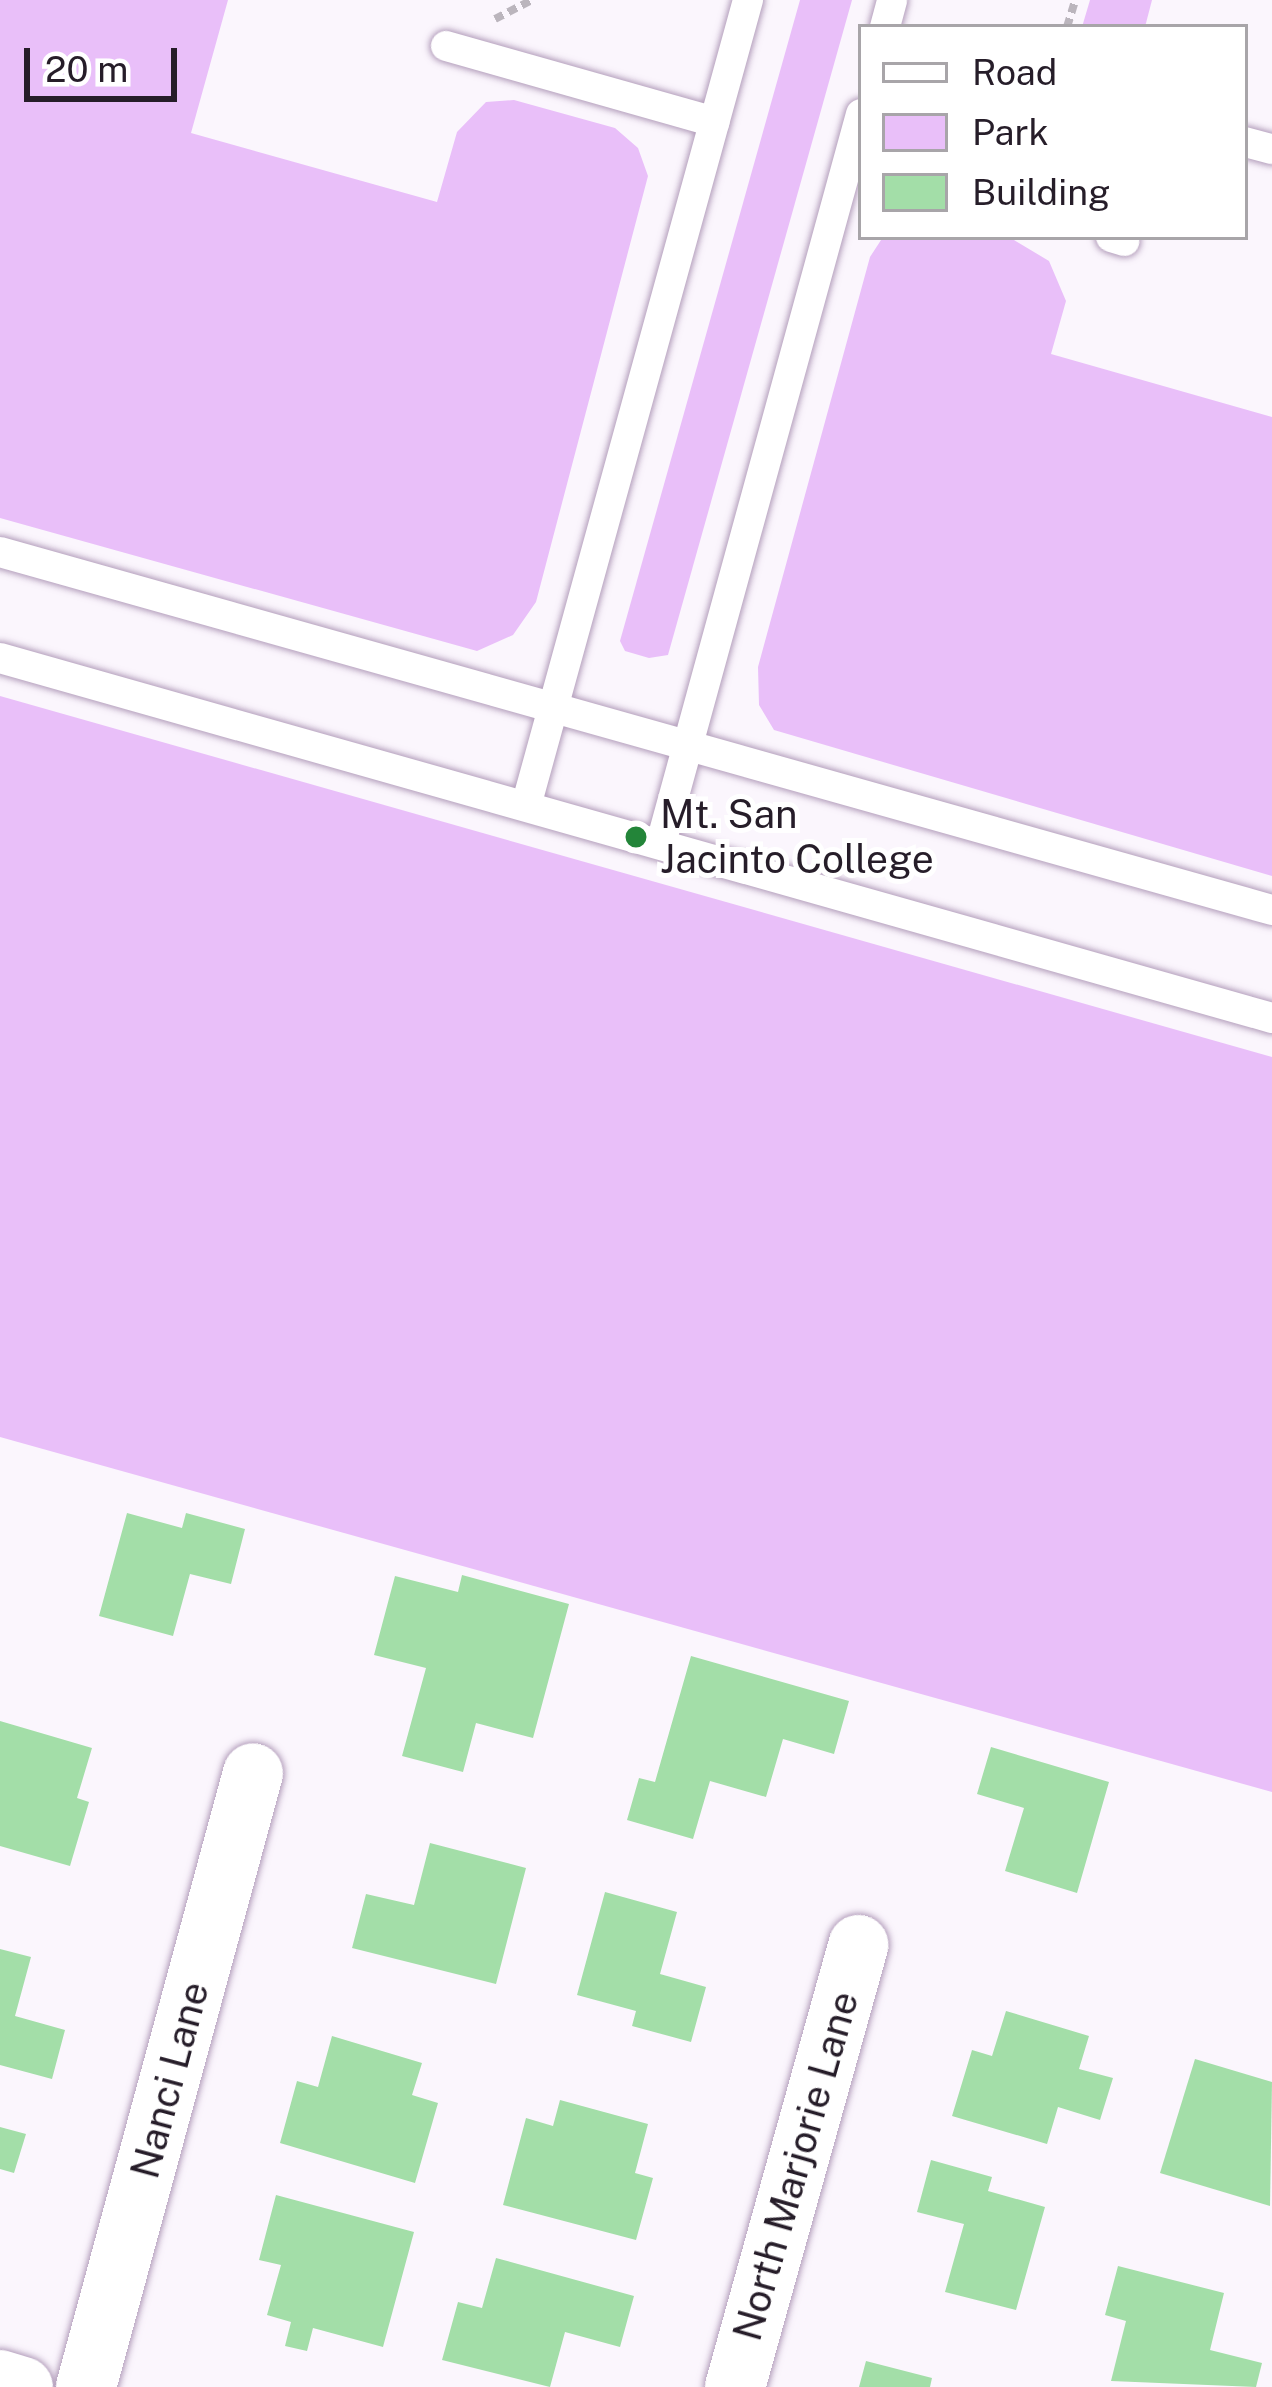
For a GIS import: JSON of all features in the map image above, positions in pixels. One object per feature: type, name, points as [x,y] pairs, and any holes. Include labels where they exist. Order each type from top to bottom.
[{"type":"street","name":"Nanci Lane","points":[[86,2387],[253,1774]]},
{"type":"street","name":"North Marjorie Lane","points":[[735,2387],[858,1945]]},
{"type":"street","points":[[0,2380],[23,2387]]},
{"type":"lane","points":[[526,806],[748,0]]},
{"type":"lane","points":[[446,46],[714,122]]},
{"type":"lane","points":[[661,843],[855,162]]},
{"type":"lane","points":[[0,552],[1272,910]]},
{"type":"lane","points":[[0,658],[1272,1018]]},
{"type":"green space","points":[[0,0],[228,0],[191,133],[437,202],[457,132],[486,102],[514,100],[615,128],[638,148],[648,176],[536,602],[513,635],[477,651],[0,518]]},
{"type":"green space","points":[[800,0],[852,0],[668,655],[649,658],[625,651],[620,641]]},
{"type":"green space","points":[[1090,0],[1152,0],[1146,24],[1083,24]]},
{"type":"green space","points":[[881,240],[1014,240],[1049,261],[1066,301],[1051,354],[1272,417],[1272,876],[774,730],[759,705],[758,667],[870,257]]},
{"type":"green space","points":[[0,696],[1272,1057],[1272,1792],[0,1437]]},
{"type":"building","points":[[127,1513],[182,1528],[186,1513],[245,1529],[231,1584],[190,1574],[173,1636],[99,1616]]},
{"type":"building","points":[[462,1575],[569,1604],[533,1738],[476,1723],[463,1772],[402,1756],[426,1668],[374,1655],[395,1576],[458,1592]]},
{"type":"building","points":[[691,1656],[849,1701],[834,1754],[783,1739],[766,1797],[710,1781],[693,1839],[627,1820],[639,1778],[655,1782]]},
{"type":"building","points":[[0,1721],[92,1748],[77,1798],[89,1802],[70,1866],[0,1846]]},
{"type":"building","points":[[991,1747],[1109,1782],[1077,1893],[1005,1871],[1024,1808],[977,1794]]},
{"type":"building","points":[[430,1843],[526,1868],[496,1984],[352,1948],[366,1894],[414,1905]]},
{"type":"building","points":[[605,1892],[677,1912],[660,1974],[706,1987],[691,2042],[632,2026],[636,2011],[577,1995]]},
{"type":"building","points":[[0,1949],[31,1957],[15,2016],[65,2030],[52,2079],[0,2065]]},
{"type":"building","points":[[1006,2011],[1089,2036],[1079,2069],[1113,2078],[1100,2120],[1058,2107],[1047,2144],[952,2116],[972,2050],[992,2056]]},
{"type":"building","points":[[332,2036],[422,2063],[412,2095],[438,2103],[415,2183],[280,2143],[297,2081],[318,2087]]},
{"type":"building","points":[[1195,2059],[1272,2082],[1270,2206],[1160,2173]]},
{"type":"building","points":[[560,2100],[648,2124],[635,2173],[653,2178],[636,2240],[503,2205],[526,2118],[553,2126]]},
{"type":"building","points":[[0,2127],[26,2134],[14,2173],[0,2169]]},
{"type":"building","points":[[931,2160],[992,2177],[988,2191],[1045,2207],[1016,2310],[945,2292],[964,2224],[917,2212]]},
{"type":"building","points":[[276,2195],[414,2232],[383,2347],[313,2328],[307,2351],[285,2346],[291,2322],[267,2315],[281,2265],[259,2260]]},
{"type":"building","points":[[496,2258],[634,2296],[620,2347],[565,2332],[550,2387],[442,2360],[458,2302],[482,2308]]},
{"type":"building","points":[[1118,2266],[1224,2293],[1210,2350],[1262,2363],[1256,2387],[1111,2381],[1126,2321],[1105,2315]]},
{"type":"building","points":[[866,2361],[932,2378],[930,2387],[859,2387]]},
{"type":"place","name":"Mt. San Jacinto College","points":[[636,837]]}]
